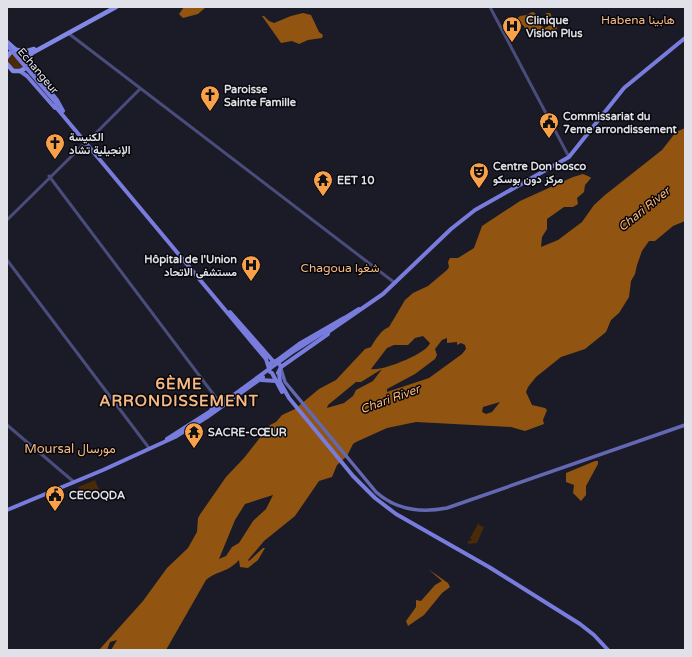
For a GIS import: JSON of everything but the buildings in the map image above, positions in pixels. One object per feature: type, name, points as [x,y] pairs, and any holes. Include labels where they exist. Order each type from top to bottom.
[{"type":"highway","points":[[7,42],[16,50],[24,52],[31,51],[68,33],[111,7]]},
{"type":"highway","points":[[28,58],[32,53],[116,7]]},
{"type":"highway","points":[[7,56],[10,52],[16,50]]},
{"type":"highway","points":[[7,66],[13,71],[20,71],[24,69],[28,64],[28,58],[24,52]]},
{"type":"main road","points":[[7,509],[161,445],[208,415],[324,333],[374,301],[460,221],[475,210],[570,157],[624,88],[685,38]]},
{"type":"main road","points":[[7,45],[268,366],[276,381],[292,404],[343,466],[363,487],[388,508],[568,616],[590,631],[607,650]]},
{"type":"main road","name":"Echangeur","points":[[7,48],[56,105]]},
{"type":"main road","points":[[28,64],[57,100],[62,112]]},
{"type":"main road","points":[[20,71],[27,76],[62,112]]},
{"type":"main road","points":[[86,141],[275,361],[284,380],[376,492],[393,503],[412,510],[438,510],[499,491],[685,425]]},
{"type":"main road","points":[[208,415],[220,402],[275,361],[300,344],[345,319]]},
{"type":"main road","points":[[74,481],[149,448],[231,403],[261,380],[280,369],[345,319]]},
{"type":"main road","points":[[280,369],[282,386],[292,404]]},
{"type":"main road","points":[[261,380],[276,381]]},
{"type":"street","points":[[490,7],[570,157]]},
{"type":"street","points":[[68,33],[395,283]]},
{"type":"street","points":[[7,219],[139,88]]},
{"type":"street","points":[[50,176],[220,402]]},
{"type":"street","points":[[7,260],[149,448]]},
{"type":"street","points":[[7,425],[74,481]]},
{"type":"shaded area","points":[[17,52],[23,55],[26,61],[23,67],[17,70],[11,67],[8,61],[11,55]]},
{"type":"shaded area","points":[[95,480],[99,490],[83,497],[78,487]]},
{"type":"shaded area","points":[[479,522],[479,525],[484,527],[477,543],[468,544],[468,541],[472,540],[470,538]]},
{"type":"water","points":[[184,7],[206,7],[198,14],[183,18],[179,14]]},
{"type":"water","points":[[532,12],[535,13],[541,26],[545,28],[550,25],[546,13],[550,13],[557,28],[555,33],[552,35],[545,31],[537,31],[530,36],[523,25],[513,22],[520,16],[527,15]]},
{"type":"water","points":[[303,13],[311,15],[319,32],[323,35],[322,38],[308,40],[299,44],[292,41],[281,43],[262,16],[274,23]]},
{"type":"water","name":"Chari River","points":[[685,128],[685,221],[673,226],[655,241],[649,241],[642,251],[635,274],[631,281],[629,297],[619,313],[611,320],[606,332],[585,349],[561,357],[536,377],[528,387],[526,392],[532,405],[545,408],[547,410],[543,420],[544,424],[525,431],[511,427],[416,422],[387,428],[356,442],[353,444],[347,456],[337,465],[332,477],[319,481],[295,516],[264,541],[248,560],[249,561],[263,548],[265,548],[258,560],[248,568],[240,567],[239,560],[235,564],[206,580],[166,650],[111,650],[117,640],[110,642],[107,650],[99,650],[143,601],[167,568],[188,548],[197,532],[198,518],[201,513],[226,477],[244,458],[270,425],[276,422],[282,415],[295,409],[319,389],[336,380],[365,349],[371,347],[381,332],[389,327],[405,300],[413,293],[428,286],[447,270],[449,267],[448,262],[450,258],[458,258],[474,248],[482,226],[520,201],[573,177],[583,174],[590,177],[591,178],[585,185],[584,192],[577,198],[578,204],[573,207],[564,207],[547,219],[547,229],[542,237],[541,247],[558,240],[582,222],[594,205],[605,195],[662,150],[676,132]],"holes":[[[423,336],[430,343],[421,352],[404,361],[384,368],[371,369],[387,348],[394,345],[408,345],[415,338]],[[447,338],[447,343],[457,342],[457,345],[461,343],[465,345],[466,349],[462,354],[429,378],[387,392],[387,389],[415,374],[435,359],[437,355],[435,349],[442,340]],[[382,369],[373,381],[356,390],[353,396],[344,403],[327,408],[328,405],[356,382],[361,382]],[[500,402],[492,412],[486,414],[482,412],[483,407]],[[273,495],[266,509],[253,521],[239,543],[232,547],[226,556],[219,559],[235,520],[245,504]]]},
{"type":"water","points":[[598,461],[598,464],[586,486],[586,495],[581,501],[573,493],[574,485],[566,482],[566,473]]},
{"type":"water","points":[[428,569],[448,583],[450,587],[442,593],[424,615],[408,626],[406,621],[416,607],[416,600],[421,601],[435,585],[442,581]]},
{"type":"place","name":"Clinique Vision Plus","points":[[512,43]]},
{"type":"place","name":"Paroisse Sainte Famille","points":[[210,112]]},
{"type":"place","name":"Commissariat du 7eme arrondissement","points":[[549,139]]},
{"type":"place","name":"الكنيسة الإنجيلية تشاد","points":[[55,160]]},
{"type":"place","name":"Centre Don bosco مركز دون بوسكو","points":[[479,189]]},
{"type":"place","name":"EET 10","points":[[323,197]]},
{"type":"place","name":"Hôpital de l'Union مستشفى الاتحاد","points":[[251,282]]},
{"type":"place","name":"SACRE-CŒUR","points":[[194,449]]},
{"type":"place","name":"CECOQDA","points":[[55,512]]},
{"type":"district","name":"Habena هابينا","points":[[638,20]]},
{"type":"district","name":"Chagoua شغوا","points":[[340,268]]},
{"type":"district","name":"6ÈME ARRONDISSEMENT","points":[[179,392]]},
{"type":"district","name":"Moursal مورسال","points":[[70,449]]}]
